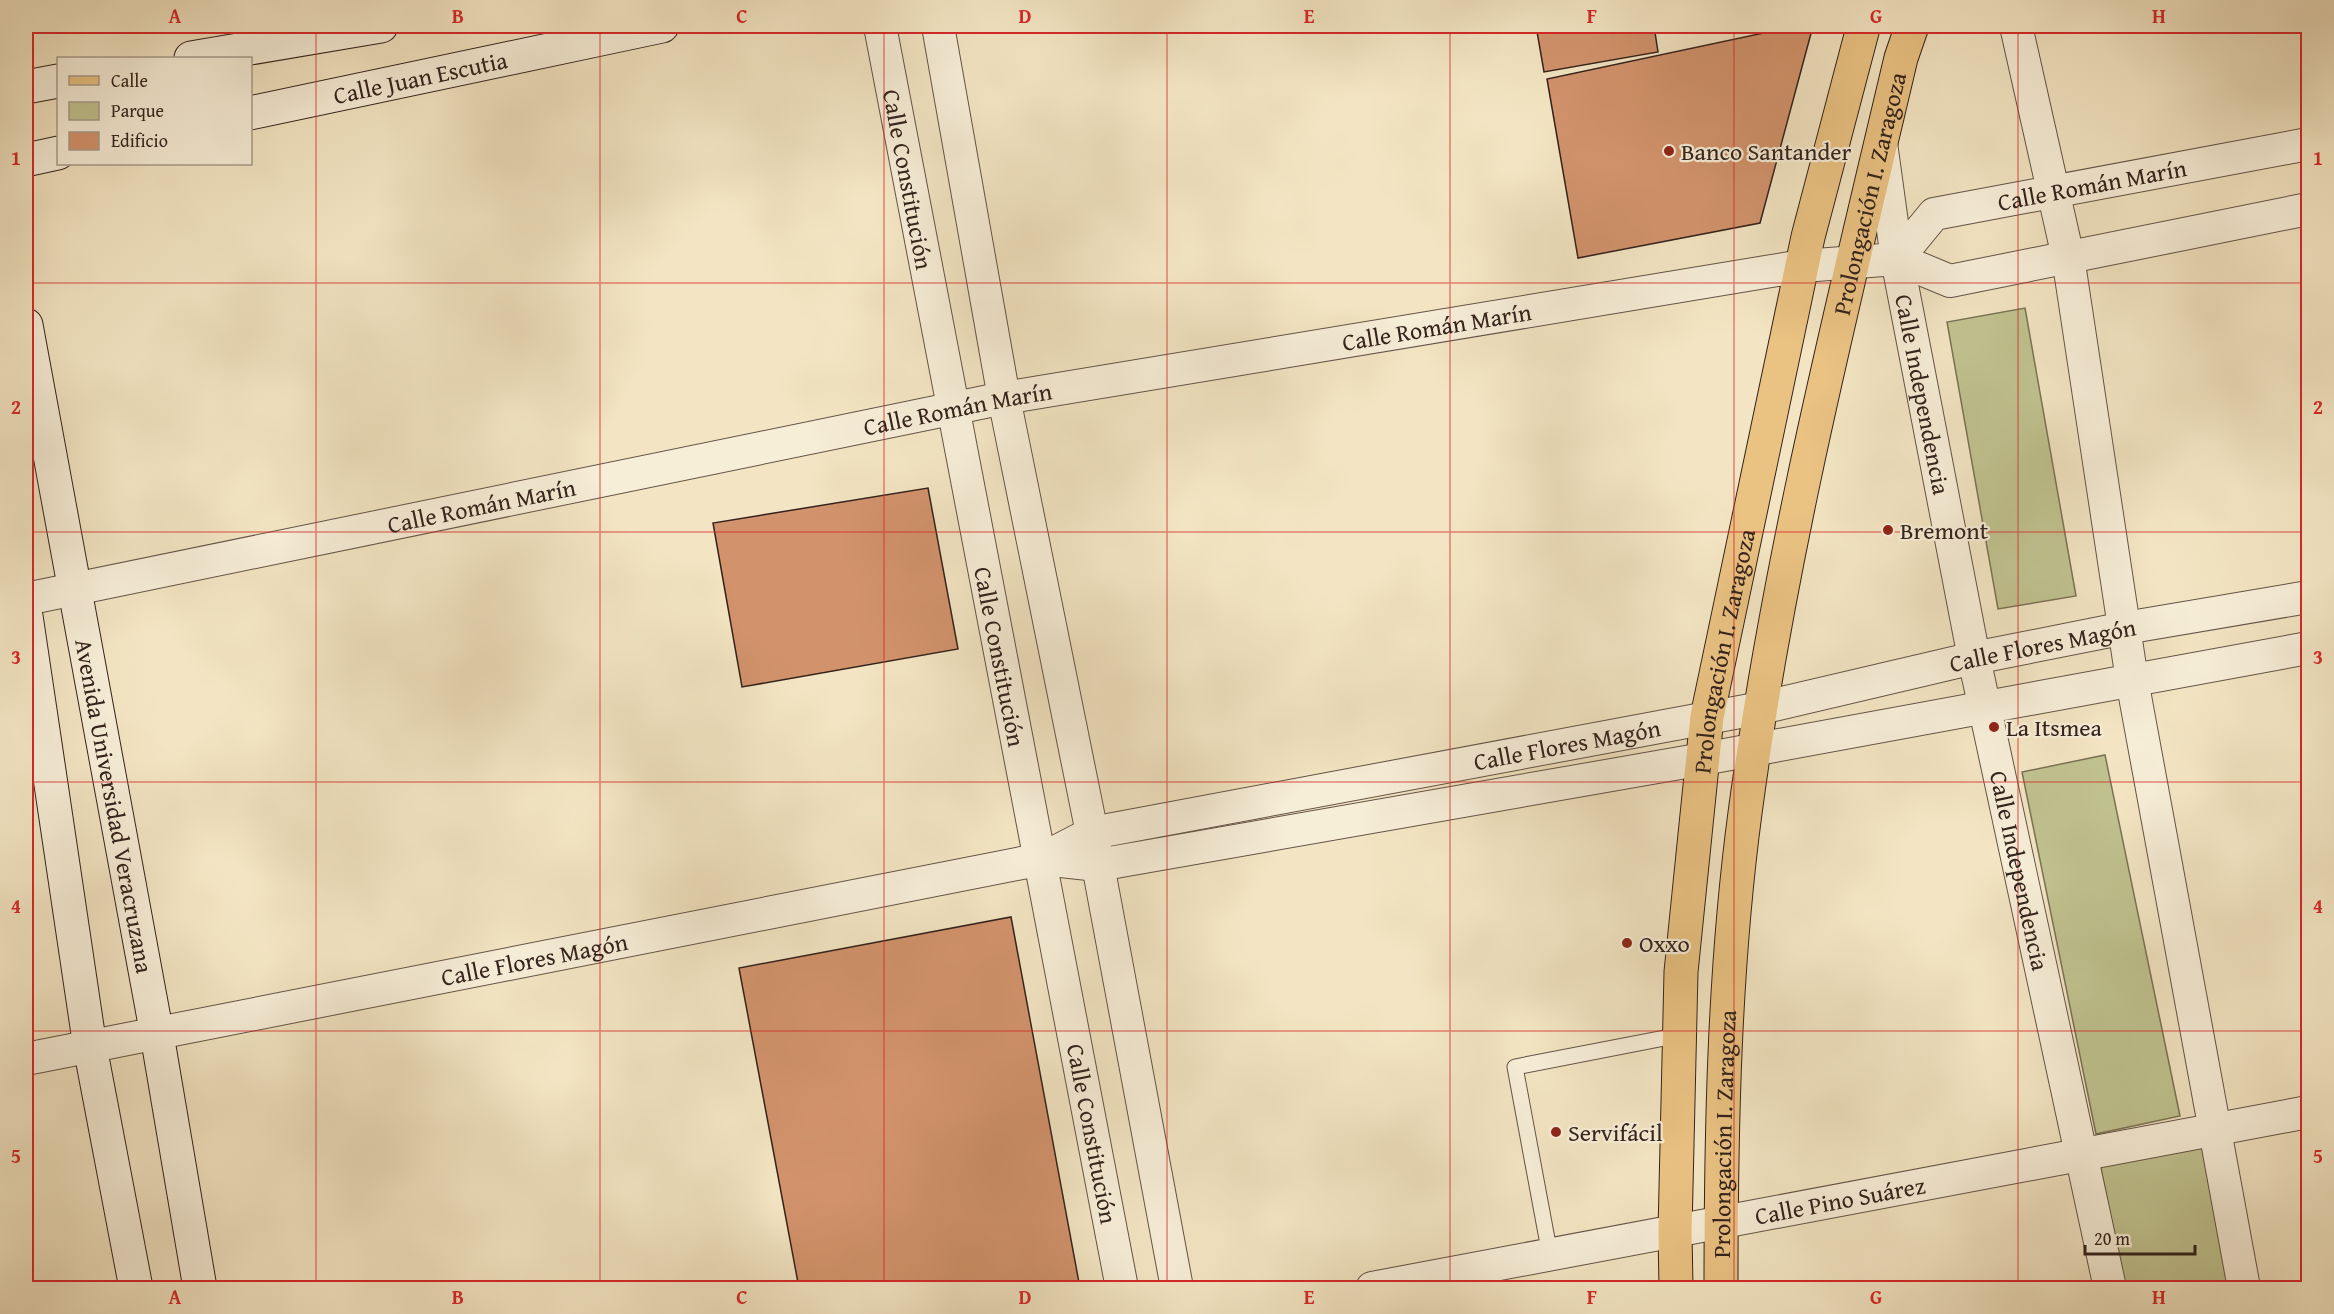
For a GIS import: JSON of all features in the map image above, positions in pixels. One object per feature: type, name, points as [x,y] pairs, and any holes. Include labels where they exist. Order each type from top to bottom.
[{"type":"main road","points":[[197,57],[381,26]]},
{"type":"main road","name":"Calle Juan Escutia","points":[[252,113],[662,26]]},
{"type":"main road","name":"Prolongación I. Zaragoza","points":[[1676,1288],[1675,1231],[1681,972],[1707,717],[1802,266],[1863,26]]},
{"type":"main road","name":"Calle Independencia","points":[[1863,26],[1881,142]]},
{"type":"main road","name":"Prolongación I. Zaragoza","points":[[1720,1288],[1727,987],[1744,814],[1784,574],[1881,142],[1901,58],[1912,26]]},
{"type":"main road","points":[[26,87],[57,81]]},
{"type":"main road","points":[[26,160],[57,153]]},
{"type":"main road","name":"Avenida Universidad Veracruzana","points":[[26,325],[157,1035],[200,1288]]},
{"type":"main road","points":[[26,616],[90,1047],[136,1288]]},
{"type":"street","name":"Calle Constitución","points":[[880,26],[950,409],[1042,859],[1122,1288]]},
{"type":"street","points":[[938,26],[1004,398],[1092,833],[1177,1288]]},
{"type":"street","points":[[2016,26],[2068,257],[2132,680],[2217,1129],[2244,1288]]},
{"type":"street","name":"Calle Independencia","points":[[1881,142],[1897,259],[1974,658],[2110,1288]]},
{"type":"street","name":"Calle Román Marín","points":[[1897,259],[1934,214],[2308,144]]},
{"type":"street","name":"Calle Román Marín","points":[[26,599],[74,591],[1004,398],[1802,266],[1897,259],[1950,281],[2308,209]]},
{"type":"street","name":"Calle Flores Magón","points":[[26,1059],[1042,859],[1092,833],[1761,708],[1974,658],[2125,628],[2308,597]]},
{"type":"street","name":"Calle Flores Magón","points":[[1042,859],[1098,865],[1704,759],[2308,648]]},
{"type":"street","name":"Calle Pino Suárez","points":[[1372,1288],[1675,1231],[1721,1225],[2308,1113]]},
{"type":"lane","points":[[1550,1255],[1515,1067],[1680,1035]]},
{"type":"green space","points":[[2025,308],[2076,596],[1998,609],[1947,322]]},
{"type":"green space","points":[[2105,755],[2180,1116],[2096,1134],[2022,772]]},
{"type":"green space","points":[[2203,1145],[2229,1288],[2125,1288],[2100,1165]]},
{"type":"building","points":[[1536,26],[1654,26],[1658,52],[1544,72]]},
{"type":"building","name":"Banco Santander","points":[[1797,26],[1813,26],[1760,223],[1578,258],[1547,79]]},
{"type":"building","points":[[928,488],[958,649],[742,687],[713,523]]},
{"type":"building","points":[[1011,917],[1080,1288],[799,1288],[739,968]]},
{"type":"place","name":"Banco Santander","points":[[1669,151]]},
{"type":"place","name":"Bremont","points":[[1888,530]]},
{"type":"place","name":"La Itsmea","points":[[1994,727]]},
{"type":"place","name":"Oxxo","points":[[1627,943]]},
{"type":"place","name":"Servifácil","points":[[1556,1132]]}]
